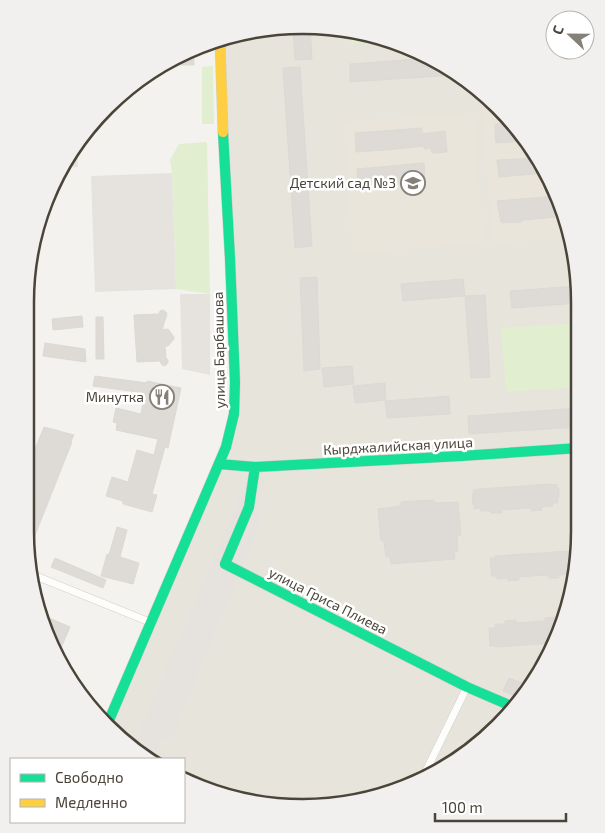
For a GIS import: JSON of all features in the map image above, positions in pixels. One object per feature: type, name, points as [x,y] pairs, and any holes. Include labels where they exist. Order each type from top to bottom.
[{"type":"street","name":"улица Барбашова","points":[[110,719],[220,464],[234,414],[235,382],[220,47]]},
{"type":"street","name":"Кырджалийская улица","points":[[220,464],[255,467],[571,449]]},
{"type":"street","name":"улица Гриса Плиева","points":[[255,467],[249,507],[225,564],[467,687],[508,705]]},
{"type":"street","points":[[38,577],[152,623]]},
{"type":"street","points":[[426,769],[467,687]]},
{"type":"shaded area","points":[[285,34],[338,36],[372,43],[405,54],[452,79],[493,112],[526,153],[544,184],[562,233],[571,285],[571,548],[566,583],[557,617],[544,649],[526,680],[505,708],[480,733],[452,754],[421,772],[389,785],[338,797],[285,799],[267,797],[216,785],[185,772],[185,758],[160,758],[125,733],[110,718],[234,414],[220,47],[250,39]]},
{"type":"shaded area","points":[[483,110],[490,110],[493,112],[526,153],[551,200],[563,238],[492,243]]},
{"type":"shaded area","name":"Детский сад №3","points":[[473,113],[483,243],[353,253],[344,122]]},
{"type":"shaded area","points":[[77,156],[78,167],[70,167]]},
{"type":"shaded area","points":[[172,173],[176,289],[95,292],[91,176]]},
{"type":"shaded area","points":[[180,294],[210,294],[210,375],[182,369]]},
{"type":"shaded area","points":[[247,479],[267,479],[255,509],[261,522],[173,736],[162,740],[155,755],[135,741]]},
{"type":"green space","points":[[352,38],[368,42],[351,44]]},
{"type":"green space","points":[[213,66],[214,124],[202,124],[202,67]]},
{"type":"green space","points":[[207,142],[210,294],[176,289],[170,160],[179,144]]},
{"type":"green space","points":[[571,323],[571,387],[506,392],[501,328]]},
{"type":"building","points":[[293,34],[310,34],[312,59],[295,60]]},
{"type":"building","points":[[194,58],[194,65],[177,65]]},
{"type":"building","points":[[417,59],[446,76],[350,82],[350,64]]},
{"type":"building","points":[[300,67],[312,246],[295,248],[283,68]]},
{"type":"building","points":[[495,124],[504,124],[518,141],[496,143]]},
{"type":"building","points":[[422,128],[422,134],[445,131],[447,152],[432,153],[431,148],[424,149],[424,146],[356,152],[355,133]]},
{"type":"building","points":[[529,158],[538,174],[499,177],[497,160]]},
{"type":"building","points":[[424,163],[425,182],[358,187],[357,169]]},
{"type":"building","points":[[549,197],[557,217],[502,223],[497,201]]},
{"type":"building","points":[[317,277],[320,369],[304,371],[300,278]]},
{"type":"building","points":[[463,279],[465,296],[403,301],[401,284]]},
{"type":"building","points":[[571,287],[571,304],[512,308],[510,291]]},
{"type":"building","points":[[485,295],[490,377],[471,378],[465,296]]},
{"type":"building","points":[[163,310],[167,314],[162,330],[168,329],[174,337],[168,346],[165,346],[168,363],[165,366],[160,361],[137,362],[134,315],[159,314]]},
{"type":"building","points":[[82,316],[83,327],[53,330],[52,319]]},
{"type":"building","points":[[96,317],[103,317],[104,359],[96,359]]},
{"type":"building","points":[[45,343],[85,349],[86,362],[43,356]]},
{"type":"building","points":[[352,366],[354,384],[324,387],[322,368]]},
{"type":"building","points":[[95,376],[147,383],[147,381],[181,388],[168,448],[165,447],[152,494],[157,495],[152,512],[123,504],[123,501],[106,496],[112,477],[128,482],[137,450],[154,455],[158,439],[116,430],[117,423],[113,422],[116,408],[141,414],[145,393],[93,386]]},
{"type":"building","points":[[385,383],[386,400],[355,403],[353,386]]},
{"type":"building","points":[[449,396],[450,414],[387,418],[385,401]]},
{"type":"building","points":[[571,409],[571,428],[469,434],[468,416]]},
{"type":"building","points":[[44,427],[74,435],[34,538],[34,530],[34,451]]},
{"type":"building","points":[[557,484],[557,488],[559,488],[558,503],[552,503],[553,506],[542,507],[542,510],[531,511],[531,508],[502,510],[502,513],[491,513],[491,511],[481,511],[480,508],[474,509],[473,490]]},
{"type":"building","points":[[434,500],[434,503],[458,502],[461,535],[457,535],[458,551],[454,551],[455,559],[391,564],[390,557],[386,557],[384,541],[381,541],[378,509],[401,506],[401,502]]},
{"type":"building","points":[[117,527],[127,530],[120,557],[139,563],[133,584],[101,576]]},
{"type":"building","points":[[569,551],[570,553],[568,574],[559,575],[559,578],[548,578],[548,575],[519,577],[519,580],[508,581],[508,578],[497,579],[497,576],[492,576],[490,558],[495,558],[495,556]]},
{"type":"building","points":[[55,558],[106,580],[103,588],[51,567]]},
{"type":"building","points":[[556,617],[546,644],[490,646],[489,628],[495,628],[495,624],[505,624],[505,621],[516,620],[516,623],[545,621],[545,618]]},
{"type":"building","points":[[48,618],[70,627],[61,649]]},
{"type":"building","points":[[509,678],[523,684],[515,696],[503,691]]},
{"type":"traffic: fast","points":[[110,719],[226,447],[234,414],[235,382],[223,132]]},
{"type":"traffic: fast","points":[[219,464],[255,467],[571,449]]},
{"type":"traffic: fast","points":[[255,467],[249,507],[225,564],[467,687],[508,705]]},
{"type":"traffic: slow","points":[[220,47],[223,132]]},
{"type":"place","name":"Детский сад №3","points":[[413,183]]},
{"type":"place","name":"Минутка","points":[[162,397]]}]
